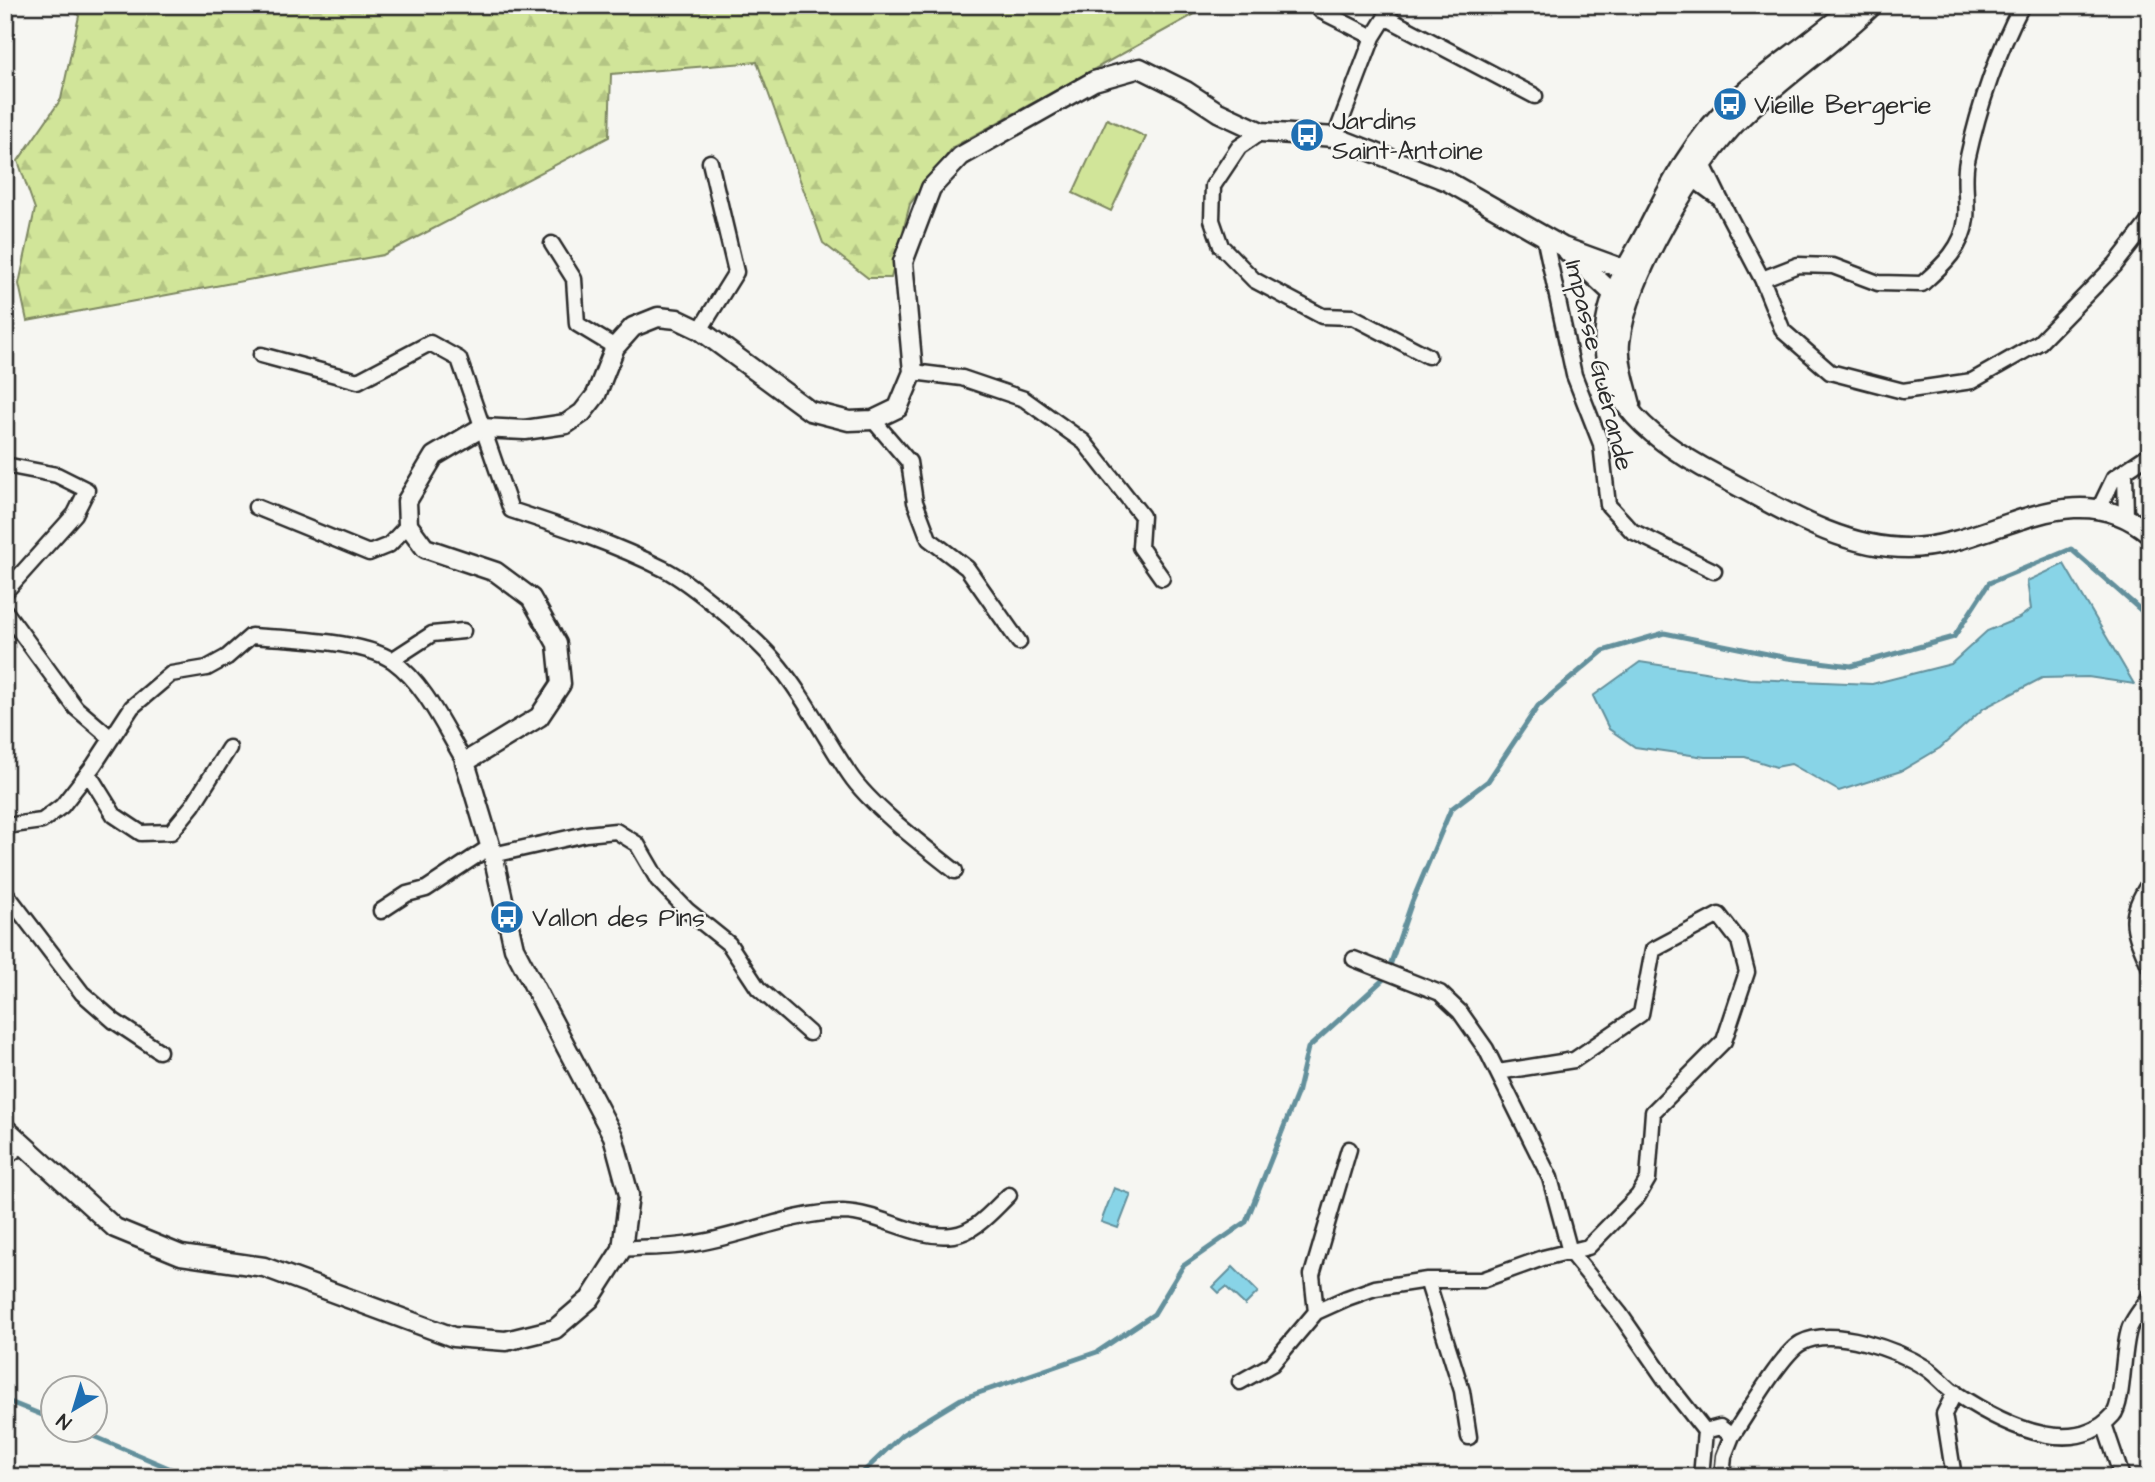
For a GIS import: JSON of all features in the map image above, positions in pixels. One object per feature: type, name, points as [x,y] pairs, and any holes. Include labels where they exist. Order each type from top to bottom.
[{"type":"street","points":[[1317,5],[1321,11],[1373,37]]},
{"type":"street","points":[[1854,5],[1721,114],[1628,285],[1619,344],[1633,415],[1658,440],[1696,464],[1808,522],[1871,545],[1910,548],[1939,543],[2061,508],[2099,509],[2126,517],[2150,534]]},
{"type":"street","points":[[1691,171],[1760,100],[1840,36],[1873,5]]},
{"type":"street","points":[[1762,279],[1798,265],[1821,265],[1833,266],[1878,283],[1922,284],[1950,260],[1966,222],[1966,164],[1983,94],[2004,40],[2022,5]]},
{"type":"street","points":[[1335,137],[1373,37],[1389,11],[1535,96]]},
{"type":"street","points":[[465,762],[538,717],[561,684],[557,644],[531,598],[496,572],[425,548],[408,525],[407,501],[434,456],[481,428],[526,430],[566,424],[582,413],[596,395],[615,347],[633,327],[657,317],[677,319],[700,330],[810,411],[849,421],[873,420],[898,408],[913,372],[904,262],[931,188],[961,156],[1094,81],[1140,68],[1186,90],[1218,112],[1261,132],[1335,137],[1447,181],[1628,285]]},
{"type":"street","points":[[1261,132],[1239,147],[1213,186],[1212,220],[1221,246],[1254,280],[1322,316],[1353,317],[1428,356]]},
{"type":"street","points":[[700,330],[736,272],[710,162]]},
{"type":"street","points":[[1691,171],[1720,199],[1762,279],[1783,331],[1830,372],[1903,391],[1972,381],[2040,342],[2115,265],[2150,220]]},
{"type":"street","name":"Impasse Guérande","points":[[1544,236],[1574,375],[1601,444],[1608,505],[1632,531],[1714,571]]},
{"type":"street","points":[[552,244],[574,279],[578,324],[615,347]]},
{"type":"street","points":[[1563,247],[1628,285]]},
{"type":"street","points":[[261,355],[358,382],[430,343],[459,359],[511,510],[577,531],[666,570],[724,614],[774,659],[818,719],[851,777],[916,840],[956,871]]},
{"type":"street","points":[[913,372],[962,378],[1024,399],[1084,442],[1142,516],[1140,547],[1163,578]]},
{"type":"street","points":[[873,420],[909,462],[915,502],[929,539],[967,568],[1019,642]]},
{"type":"street","points":[[2099,509],[2114,478],[2150,454]]},
{"type":"street","points":[[5,465],[57,475],[87,490],[75,514],[5,592]]},
{"type":"street","points":[[2125,473],[2126,517]]},
{"type":"street","points":[[256,507],[369,553],[389,545],[408,525]]},
{"type":"street","points":[[5,611],[76,708],[111,738]]},
{"type":"street","points":[[392,660],[432,634],[463,631]]},
{"type":"street","points":[[5,826],[42,821],[62,806],[131,707],[171,674],[207,668],[227,657],[251,636],[347,646],[392,660],[419,686],[465,762],[492,851],[514,948],[614,1136],[629,1195],[622,1249],[590,1299],[555,1329],[506,1341],[453,1337],[264,1267],[181,1255],[115,1228],[5,1128]]},
{"type":"street","points":[[88,772],[114,815],[141,834],[171,832],[193,805],[229,748]]},
{"type":"street","points":[[382,911],[407,894],[426,889],[492,851],[616,831],[637,844],[658,880],[688,911],[729,944],[758,988],[809,1033]]},
{"type":"street","points":[[2150,882],[2136,906],[2131,925],[2150,968]]},
{"type":"street","points":[[5,892],[82,993],[114,1021],[159,1051]]},
{"type":"street","points":[[1240,1382],[1272,1364],[1316,1312],[1375,1288],[1427,1279],[1482,1280],[1543,1258],[1588,1247],[1638,1196],[1648,1179],[1653,1112],[1724,1041],[1748,972],[1740,941],[1719,915],[1673,938],[1653,950],[1640,1014],[1574,1060],[1497,1072]]},
{"type":"street","points":[[1354,959],[1440,993],[1460,1012],[1486,1049],[1550,1178],[1570,1252],[1620,1314],[1671,1388],[1705,1431],[1702,1477]]},
{"type":"street","points":[[5,1158],[22,1145]]},
{"type":"street","points":[[1316,1312],[1312,1275],[1349,1149]]},
{"type":"street","points":[[622,1249],[692,1244],[797,1218],[843,1212],[871,1216],[928,1234],[954,1235],[973,1228],[1009,1195]]},
{"type":"street","points":[[1427,1279],[1462,1391],[1469,1437]]},
{"type":"street","points":[[1722,1477],[1724,1456],[1732,1436],[1782,1362],[1799,1343],[1823,1336],[1885,1349],[1927,1368],[1955,1392],[1994,1418],[2032,1432],[2077,1436],[2104,1424],[2116,1412],[2130,1328],[2150,1296]]},
{"type":"street","points":[[1954,1477],[1944,1414],[1955,1392]]},
{"type":"street","points":[[2104,1424],[2122,1477]]},
{"type":"street","points":[[1705,1431],[1720,1427],[1732,1436]]},
{"type":"green space","points":[[68,5],[1211,5],[953,147],[910,204],[891,278],[868,278],[823,243],[757,62],[611,74],[609,137],[383,255],[27,321],[19,284],[35,209],[18,161],[61,99],[79,16]]},
{"type":"green space","points":[[1107,119],[1146,137],[1111,211],[1073,193]]},
{"type":"water","points":[[2064,564],[2134,684],[2088,677],[2042,678],[1984,708],[1940,748],[1901,771],[1839,791],[1791,764],[1776,767],[1745,757],[1705,757],[1635,747],[1609,729],[1593,696],[1640,662],[1750,679],[1872,684],[1951,664],[1987,631],[2019,618],[2031,609],[2027,581]]},
{"type":"water","points":[[1114,1188],[1131,1194],[1118,1228],[1101,1222]]},
{"type":"water","points":[[1233,1267],[1258,1292],[1245,1305],[1226,1287],[1219,1293],[1213,1287]]},
{"type":"waterway","points":[[858,1477],[902,1435],[961,1399],[1097,1352],[1154,1314],[1183,1266],[1246,1222],[1297,1094],[1308,1048],[1386,977],[1412,902],[1451,809],[1488,781],[1538,706],[1603,651],[1664,633],[1788,658],[1851,666],[1954,637],[1989,583],[2071,549],[2143,612],[2150,612]]},
{"type":"waterway","points":[[5,1400],[38,1413]]},
{"type":"waterway","points":[[108,1442],[190,1477]]},
{"type":"place","name":"Vieille Bergerie","points":[[1730,104]]},
{"type":"place","name":"Jardins Saint-Antoine","points":[[1307,135]]},
{"type":"place","name":"Vallon des Pins","points":[[507,917]]}]
